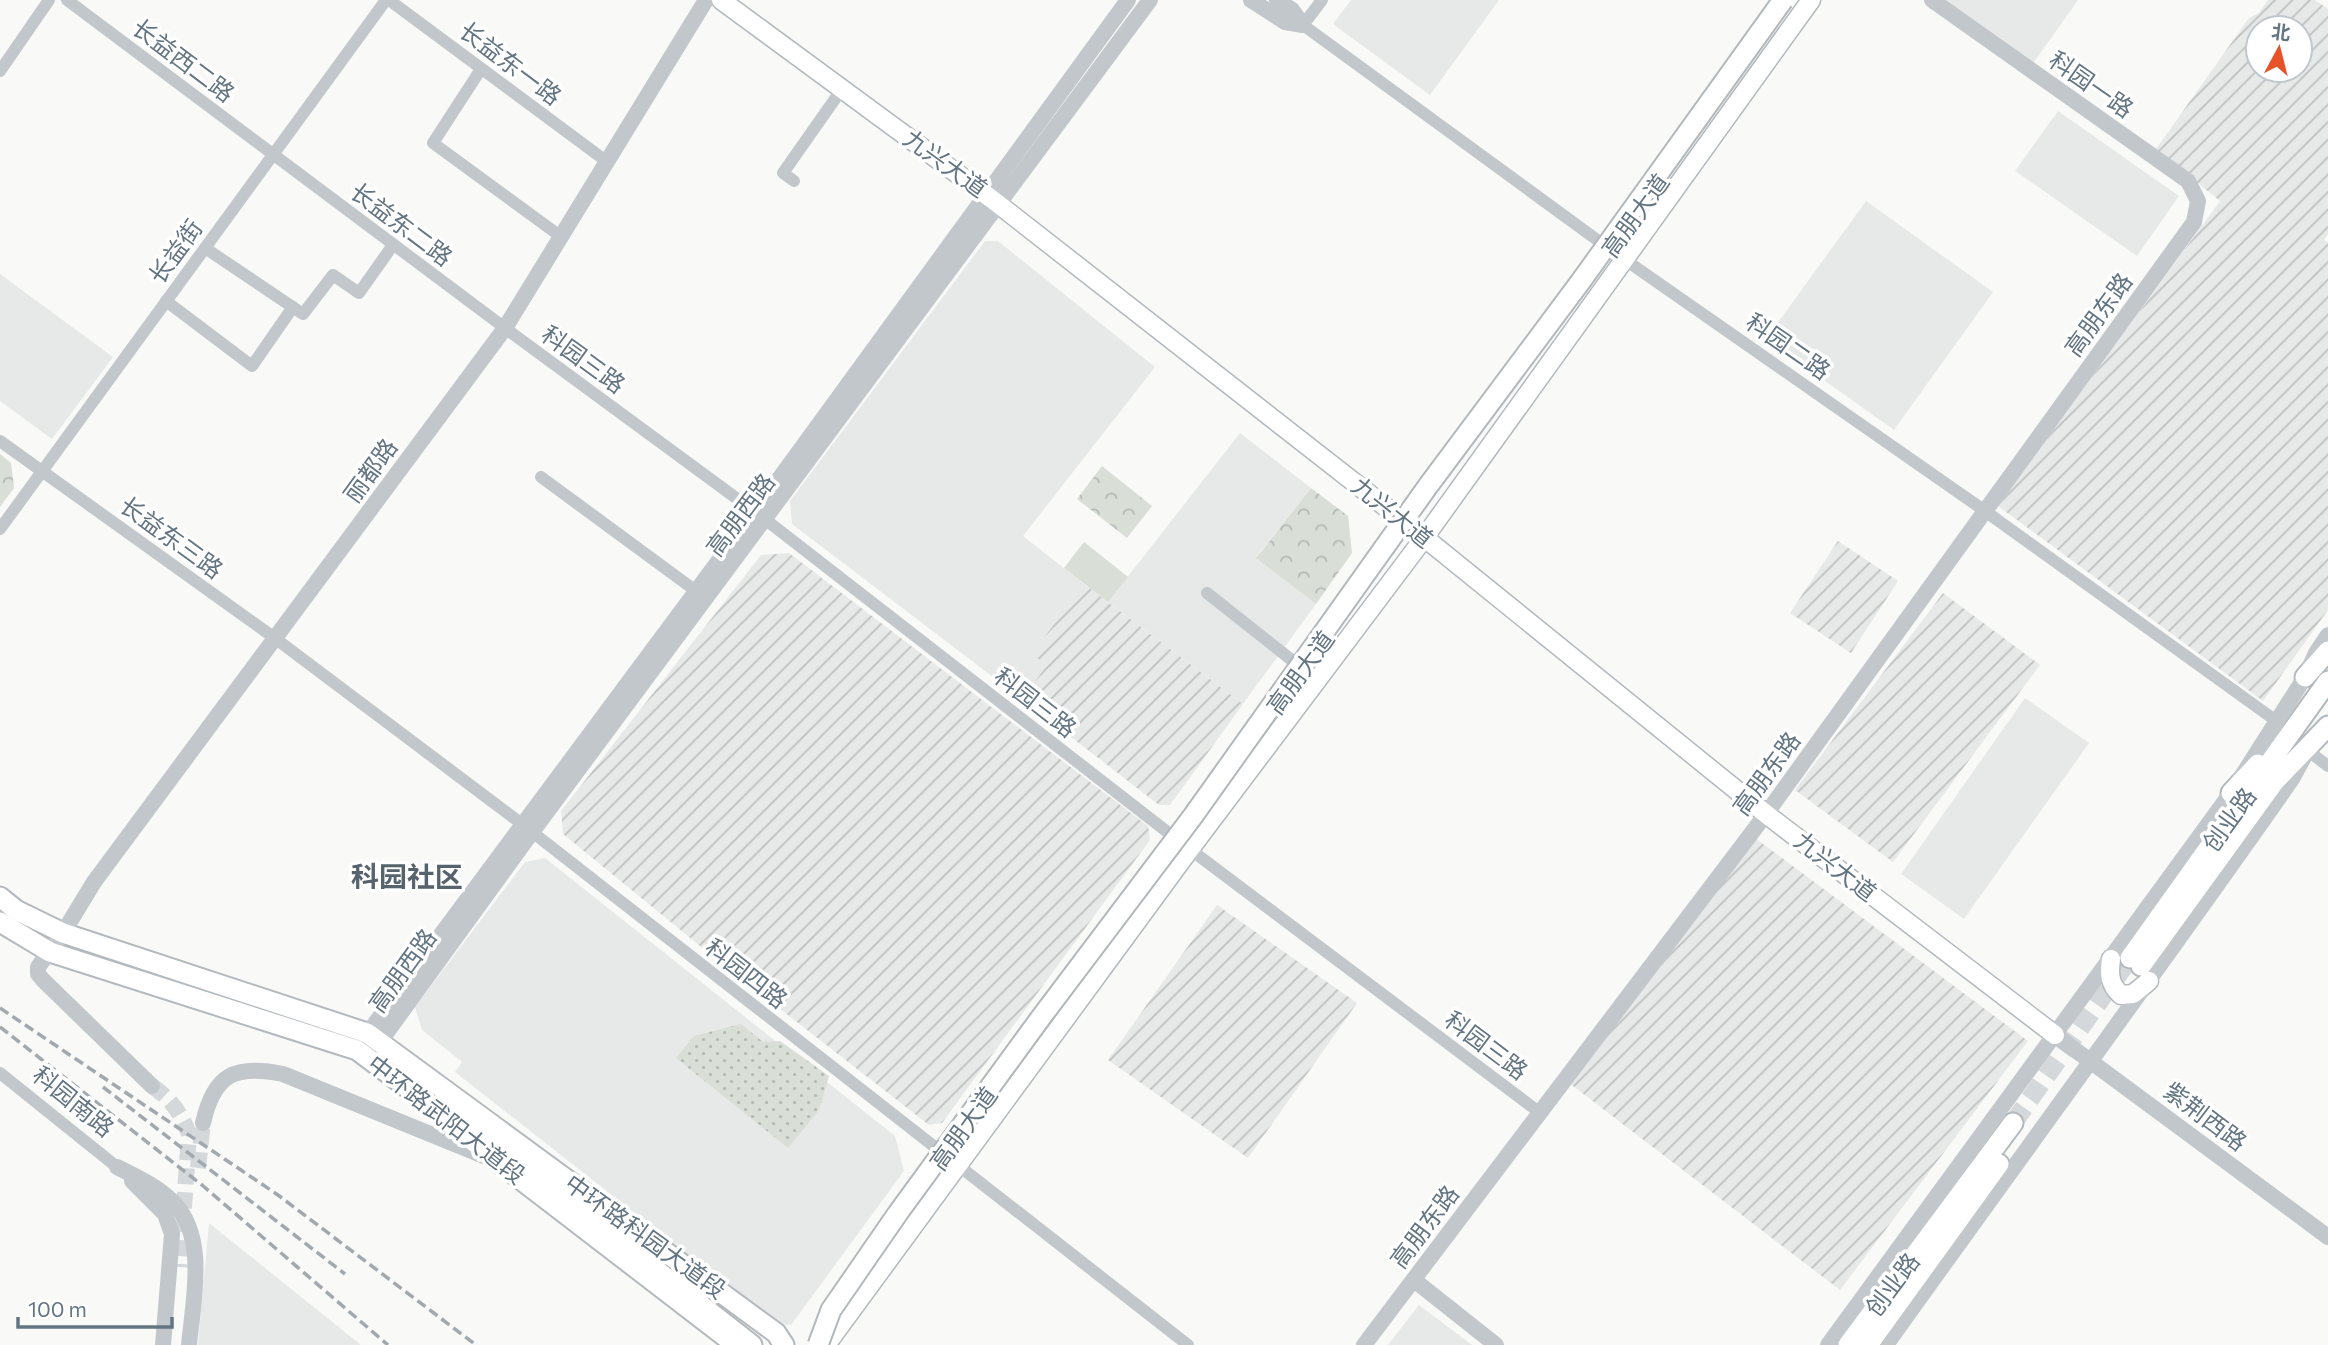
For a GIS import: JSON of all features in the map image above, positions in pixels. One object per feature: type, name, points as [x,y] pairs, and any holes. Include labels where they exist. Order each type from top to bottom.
[{"type":"main road","name":"九兴大道","points":[[721,0],[992,199],[1417,532],[1766,814],[2055,1035]]},
{"type":"main road","points":[[818,1345],[831,1310],[898,1213],[1216,784],[1428,486],[1581,281],[1783,0]]},
{"type":"main road","name":"高朋大道","points":[[807,1345],[950,1161],[1417,532],[1618,254],[1793,0]]},
{"type":"main road","name":"高朋大道","points":[[1618,254],[1811,0]]},
{"type":"main road","points":[[1184,845],[1213,775],[1244,727],[1388,528],[1428,486]]},
{"type":"main road","name":"高朋大道","points":[[1184,845],[1303,670],[1417,532]]},
{"type":"main road","points":[[2305,677],[2328,651]]},
{"type":"main road","name":"创业路","points":[[2133,966],[2328,681]]},
{"type":"main road","points":[[2231,793],[2297,723]]},
{"type":"main road","name":"创业路","points":[[2133,966],[2276,781],[2328,726]]},
{"type":"main road","name":"中环路武阳大道段","points":[[0,897],[16,910],[63,933],[368,1046],[433,1107],[498,1154],[736,1345]]},
{"type":"main road","name":"中环路武阳大道段","points":[[0,922],[50,952],[368,1046]]},
{"type":"main road","name":"中环路科园大道段","points":[[368,1046],[776,1333],[784,1345]]},
{"type":"main road","name":"创业路","points":[[1848,1345],[2018,1126],[1868,1345]]},
{"type":"main road","points":[[498,1154],[752,1345]]},
{"type":"main road","name":"高朋大道","points":[[826,1345],[950,1161]]},
{"type":"street","points":[[0,71],[49,0]]},
{"type":"street","name":"长益西二路","points":[[67,0],[273,155]]},
{"type":"street","name":"长益街","points":[[0,530],[387,0]]},
{"type":"street","name":"长益东一路","points":[[387,0],[606,161]]},
{"type":"street","name":"丽都路","points":[[50,952],[94,882],[505,328],[706,0]]},
{"type":"street","name":"高朋西路","points":[[527,828],[992,199],[1128,0]]},
{"type":"street","name":"高朋西路","points":[[992,199],[1150,0]]},
{"type":"street","points":[[1251,0],[1285,22],[1303,25]]},
{"type":"street","points":[[1277,0],[1292,10],[1303,25]]},
{"type":"street","points":[[1303,25],[1322,0]]},
{"type":"street","name":"科园一路","points":[[1933,0],[2188,181],[2199,201],[2194,222]]},
{"type":"street","name":"科园二路","points":[[1303,25],[1618,254],[1985,511],[2275,720]]},
{"type":"street","points":[[481,69],[433,143],[560,236]]},
{"type":"street","points":[[794,181],[783,173],[809,146],[842,89]]},
{"type":"street","name":"长益东二路","points":[[273,155],[505,328]]},
{"type":"street","name":"高朋东路","points":[[1364,1345],[1766,814],[2194,222]]},
{"type":"street","points":[[205,248],[303,314],[333,275],[359,293],[393,245]]},
{"type":"street","points":[[166,301],[252,366],[292,307]]},
{"type":"street","name":"科园三路","points":[[505,328],[760,516],[1184,845],[1539,1112]]},
{"type":"street","name":"长益东三路","points":[[0,441],[276,639]]},
{"type":"street","points":[[541,477],[696,591]]},
{"type":"street","name":"高朋西路","points":[[368,1046],[696,591],[760,516]]},
{"type":"street","points":[[1206,593],[1303,670]]},
{"type":"street","points":[[1886,1345],[2089,1060],[2133,966],[2231,793],[2275,720],[2305,677],[2328,635]]},
{"type":"street","name":"科园四路","points":[[276,639],[527,828],[1188,1345]]},
{"type":"street","points":[[2307,750],[2328,766]]},
{"type":"street","points":[[50,952],[38,967],[38,974],[152,1086]]},
{"type":"street","points":[[1828,1345],[2055,1035],[2133,966]]},
{"type":"street","name":"紫荆西路","points":[[2055,1035],[2328,1237]]},
{"type":"street","points":[[203,1123],[207,1103],[216,1087],[243,1070],[261,1069],[282,1074],[498,1154]]},
{"type":"street","name":"科园南路","points":[[0,1073],[117,1167]]},
{"type":"street","points":[[117,1167],[143,1180],[175,1204],[190,1232],[172,1345]]},
{"type":"street","points":[[117,1167],[165,1214],[184,1267],[190,1345]]},
{"type":"street","points":[[163,1345],[184,1267]]},
{"type":"street","points":[[182,1345],[184,1267]]},
{"type":"street","points":[[1413,1280],[1496,1345]]},
{"type":"shaded area","points":[[1351,0],[1499,0],[1430,95],[1333,24]]},
{"type":"shaded area","points":[[1946,0],[2078,0],[2034,62]]},
{"type":"shaded area","points":[[2268,0],[2315,0],[2328,9],[2328,234],[2324,240],[2328,243],[2328,610],[2263,701],[1998,506],[2220,201],[2156,149],[2244,25],[2244,84],[2314,84],[2314,14],[2257,14]]},
{"type":"shaded area","points":[[2058,111],[2179,196],[2137,256],[2015,171]]},
{"type":"shaded area","points":[[1866,201],[1993,292],[1894,430],[1766,339]]},
{"type":"shaded area","points":[[985,241],[998,241],[1155,367],[1023,536],[1084,584],[1033,654],[1047,665],[1022,699],[792,524],[790,501]]},
{"type":"shaded area","points":[[0,274],[113,357],[52,439],[0,401]]},
{"type":"shaded area","points":[[1240,433],[1311,488],[1256,557],[1316,604],[1243,704],[1108,602]]},
{"type":"shaded area","points":[[1838,541],[1898,581],[1851,653],[1790,613]]},
{"type":"shaded area","points":[[789,553],[1148,826],[1150,840],[942,1123],[929,1125],[716,959],[563,834],[561,811],[761,555]]},
{"type":"shaded area","points":[[1084,584],[1243,704],[1170,805],[1159,805],[1022,699],[1047,665],[1032,654]]},
{"type":"shaded area","points":[[1943,593],[2040,665],[1893,862],[1795,790]]},
{"type":"shaded area","points":[[2025,698],[2089,743],[1964,919],[1901,874]]},
{"type":"shaded area","points":[[1755,838],[2028,1041],[1840,1290],[1569,1083]]},
{"type":"shaded area","points":[[545,858],[895,1136],[904,1171],[791,1325],[776,1324],[455,1072],[462,1062],[422,1030],[415,1007],[525,862]]},
{"type":"shaded area","points":[[1217,905],[1357,1003],[1248,1158],[1108,1060]]},
{"type":"shaded area","points":[[209,1223],[361,1345],[198,1345]]},
{"type":"shaded area","points":[[1419,1305],[1472,1345],[1388,1345]]},
{"type":"green space","points":[[0,454],[11,463],[14,488],[0,507]]},
{"type":"green space","points":[[1102,466],[1152,506],[1127,538],[1077,499]]},
{"type":"green space","points":[[1311,488],[1348,516],[1352,553],[1316,604],[1256,558]]},
{"type":"green space","points":[[1084,542],[1128,577],[1108,602],[1064,568]]},
{"type":"green space","points":[[741,1024],[763,1042],[780,1041],[829,1076],[819,1110],[788,1148],[676,1058],[694,1036]]},
{"type":"tunnel","points":[[2013,1123],[2130,958]]},
{"type":"tunnel","points":[[152,1086],[174,1107],[189,1134],[180,1267]]},
{"type":"tunnel","points":[[198,1168],[203,1123]]},
{"type":"railway","points":[[0,1008],[278,1195],[476,1345]]},
{"type":"railway","points":[[0,1027],[202,1185],[388,1345]]},
{"type":"railway","points":[[103,1087],[345,1274]]},
{"type":"district","name":"科园社区","points":[[407,877]]}]
